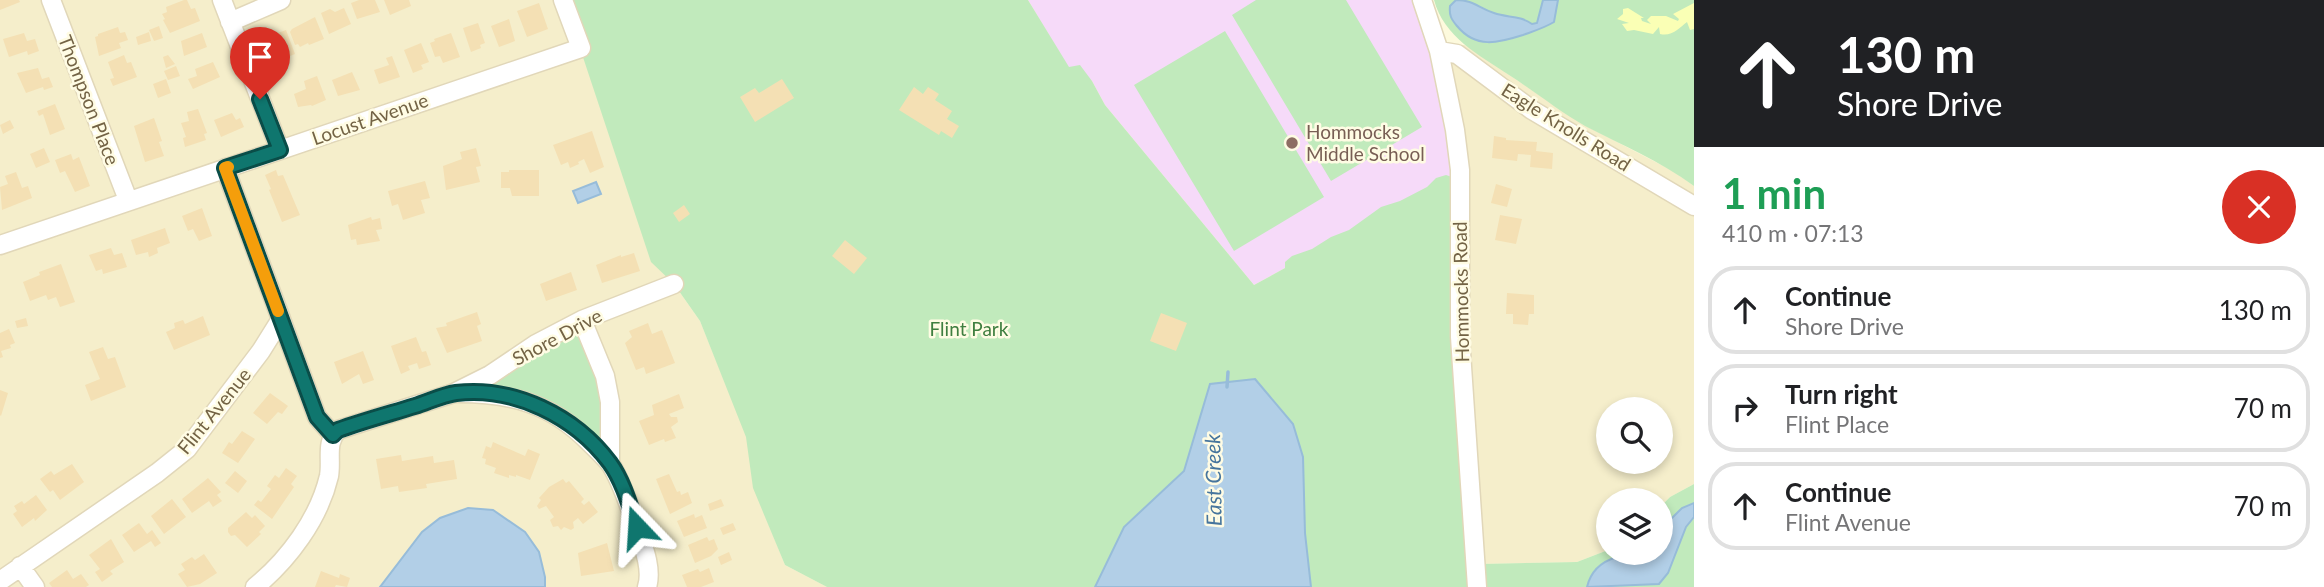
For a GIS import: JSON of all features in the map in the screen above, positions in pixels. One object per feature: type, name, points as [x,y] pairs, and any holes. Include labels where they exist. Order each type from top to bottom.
[{"type":"street","name":"Thompson Place","points":[[51,0],[128,200]]},
{"type":"street","points":[[222,0],[280,150]]},
{"type":"street","points":[[230,22],[281,0]]},
{"type":"street","name":"Locust Avenue","points":[[0,244],[581,48],[563,0]]},
{"type":"street","name":"Hommocks Road","points":[[1422,0],[1439,51],[1460,170],[1460,337],[1478,587]]},
{"type":"street","name":"Eagle Knolls Road","points":[[1439,51],[1457,54],[1532,110],[1694,206]]},
{"type":"street","points":[[225,168],[317,417],[333,435],[329,475],[320,502],[273,580],[273,587]]},
{"type":"street","name":"Shore Drive","points":[[333,435],[338,430],[454,393],[490,375],[536,344],[582,320],[674,284]]},
{"type":"street","name":"Flint Avenue","points":[[0,580],[157,473],[187,449],[261,351],[281,319]]},
{"type":"street","points":[[582,320],[608,389],[612,425],[609,441],[610,463]]},
{"type":"street","points":[[454,393],[490,393],[519,398],[541,406],[582,434],[610,463],[624,492],[642,543],[649,581],[647,587]]},
{"type":"street","points":[[255,587],[288,554]]},
{"type":"street","points":[[20,566],[35,587]]},
{"type":"shaded area","points":[[0,0],[564,0],[674,284],[700,321],[747,437],[754,488],[785,565],[827,587],[545,587],[545,576],[440,518],[423,532],[380,587],[0,587]]},
{"type":"shaded area","name":"Hommocks Middle School","points":[[1028,0],[1415,0],[1435,62],[1452,177],[1254,285],[1105,105],[1092,81],[1069,68]]},
{"type":"shaded area","points":[[1465,45],[1582,124],[1673,171],[1694,186],[1694,484],[1673,495],[1673,488],[1596,488],[1596,555],[1577,562],[1479,564],[1449,153],[1435,62],[1430,46]]},
{"type":"green space","name":"Flint Park","points":[[564,0],[1028,0],[1069,67],[1080,65],[1105,105],[1254,285],[1285,268],[1285,262],[1292,256],[1349,230],[1381,207],[1427,187],[1436,178],[1446,175],[1452,177],[1474,587],[1311,587],[1305,533],[1303,457],[1293,424],[1210,384],[1184,471],[1124,527],[1095,587],[827,587],[785,565],[753,488],[746,437],[700,321],[674,284],[651,262]]},
{"type":"green space","points":[[1256,0],[1346,0],[1422,127],[1331,181],[1232,15]]},
{"type":"green space","points":[[1434,0],[1694,0],[1694,186],[1654,161],[1575,120],[1475,52],[1446,25]]},
{"type":"green space","points":[[1225,31],[1324,197],[1234,251],[1134,85]]},
{"type":"green space","points":[[580,330],[606,389],[604,444],[522,394],[489,385],[507,370]]},
{"type":"green space","points":[[1694,484],[1694,587],[1481,587],[1479,564],[1577,562],[1596,555],[1596,565],[1673,565],[1673,495]]},
{"type":"sand","points":[[1694,3],[1694,29],[1690,30],[1687,22],[1668,34],[1660,34],[1659,27],[1653,34],[1627,31],[1622,24],[1629,23],[1617,19],[1623,14],[1623,9],[1628,8],[1644,18],[1641,18],[1642,21],[1651,24],[1647,20],[1651,16],[1666,16],[1678,21],[1673,14]]},
{"type":"water","points":[[1456,0],[1467,1],[1494,13],[1523,19],[1532,24],[1537,23],[1543,0],[1558,0],[1554,22],[1514,38],[1488,42],[1472,38],[1455,24],[1450,6]]},
{"type":"water","points":[[596,182],[601,194],[578,203],[573,191]]},
{"type":"water","points":[[1255,379],[1293,424],[1303,457],[1305,533],[1311,587],[1095,587],[1124,527],[1184,471],[1210,384]]},
{"type":"water","points":[[1694,503],[1694,517],[1686,527],[1673,560],[1673,517],[1682,508]]},
{"type":"water","points":[[468,508],[493,510],[525,532],[539,552],[545,587],[380,587],[422,532],[440,518]]},
{"type":"water","points":[[1671,565],[1659,584],[1587,587],[1598,567]]},
{"type":"building","points":[[0,0],[19,0],[20,2],[0,10]]},
{"type":"building","points":[[187,0],[191,9],[195,8],[200,21],[170,33],[162,14],[167,12],[166,7]]},
{"type":"building","points":[[375,0],[380,12],[357,19],[351,3]]},
{"type":"building","points":[[384,0],[409,0],[411,6],[390,15]]},
{"type":"building","points":[[539,3],[548,29],[527,37],[517,11]]},
{"type":"building","points":[[344,8],[351,24],[329,34],[321,13]]},
{"type":"building","points":[[315,17],[324,39],[300,47],[295,45],[290,32],[292,29]]},
{"type":"building","points":[[509,19],[515,41],[499,47],[491,26]]},
{"type":"building","points":[[478,23],[485,43],[471,52],[463,28]]},
{"type":"building","points":[[159,26],[163,38],[154,41],[149,30]]},
{"type":"building","points":[[118,27],[120,33],[125,32],[128,40],[119,43],[121,48],[99,56],[95,37]]},
{"type":"building","points":[[286,30],[295,54],[270,64],[261,39]]},
{"type":"building","points":[[149,32],[151,41],[138,45],[136,37]]},
{"type":"building","points":[[24,33],[27,41],[35,39],[39,51],[28,55],[27,51],[9,57],[3,39]]},
{"type":"building","points":[[202,33],[207,47],[184,56],[181,41]]},
{"type":"building","points":[[451,33],[460,57],[443,63],[440,56],[435,57],[430,43]]},
{"type":"building","points":[[421,43],[429,62],[421,65],[423,69],[413,73],[404,50]]},
{"type":"building","points":[[124,55],[127,63],[131,62],[137,77],[113,86],[110,79],[114,78],[108,62]]},
{"type":"building","points":[[168,55],[175,64],[166,68],[163,57]]},
{"type":"building","points":[[392,56],[400,77],[379,84],[374,70],[389,65],[386,58]]},
{"type":"building","points":[[213,62],[220,77],[193,89],[188,79],[197,76],[195,69]]},
{"type":"building","points":[[176,66],[180,76],[168,80],[164,71]]},
{"type":"building","points":[[38,68],[42,79],[49,77],[53,87],[44,90],[43,87],[26,93],[17,73]]},
{"type":"building","points":[[352,72],[360,90],[338,96],[332,80]]},
{"type":"building","points":[[317,76],[326,100],[312,106],[298,107],[294,94],[306,89],[304,81]]},
{"type":"building","points":[[166,79],[171,93],[158,98],[153,84]]},
{"type":"building","points":[[782,79],[794,98],[755,122],[740,97],[755,88],[759,93]]},
{"type":"building","points":[[914,87],[923,94],[928,87],[939,94],[935,100],[952,111],[947,119],[959,126],[952,138],[941,131],[939,135],[899,110]]},
{"type":"building","points":[[55,104],[65,129],[50,135],[43,114],[39,116],[37,111]]},
{"type":"building","points":[[198,109],[207,133],[204,134],[206,140],[185,147],[183,138],[186,137],[181,123],[189,121],[187,112]]},
{"type":"building","points":[[232,113],[236,120],[240,118],[244,127],[221,137],[214,120]]},
{"type":"building","points":[[154,118],[164,156],[145,162],[134,126]]},
{"type":"building","points":[[10,120],[14,128],[3,134],[0,125]]},
{"type":"building","points":[[592,131],[604,167],[590,173],[584,159],[570,168],[568,162],[561,165],[553,145]]},
{"type":"building","points":[[1494,136],[1506,140],[1537,142],[1536,151],[1553,153],[1552,169],[1530,167],[1531,155],[1518,154],[1517,161],[1492,158]]},
{"type":"building","points":[[44,148],[50,162],[36,168],[30,154]]},
{"type":"building","points":[[476,148],[481,166],[476,167],[480,182],[446,190],[443,166],[462,159],[460,152]]},
{"type":"building","points":[[71,154],[73,160],[79,157],[90,186],[75,192],[65,171],[60,173],[55,160]]},
{"type":"building","points":[[276,170],[278,176],[283,175],[300,215],[282,222],[265,175]]},
{"type":"building","points":[[539,170],[539,196],[512,196],[510,188],[501,188],[501,172]]},
{"type":"building","points":[[16,172],[22,188],[28,186],[32,198],[2,210],[0,187],[8,184],[5,176]]},
{"type":"building","points":[[425,181],[430,198],[421,200],[425,213],[403,220],[398,204],[392,206],[388,191]]},
{"type":"building","points":[[1496,184],[1512,189],[1507,207],[1491,203]]},
{"type":"building","points":[[684,205],[690,214],[679,222],[673,213]]},
{"type":"building","points":[[202,208],[212,236],[199,241],[193,229],[188,231],[182,216]]},
{"type":"building","points":[[1500,215],[1522,219],[1516,244],[1495,240]]},
{"type":"building","points":[[371,217],[372,220],[380,218],[382,229],[376,230],[380,241],[357,245],[356,239],[351,240],[348,225]]},
{"type":"building","points":[[165,228],[170,243],[157,248],[158,253],[149,257],[148,252],[136,255],[131,240]]},
{"type":"building","points":[[845,240],[867,258],[854,274],[832,256]]},
{"type":"building","points":[[111,248],[114,255],[122,253],[127,267],[103,274],[102,269],[96,271],[89,255]]},
{"type":"building","points":[[634,253],[640,271],[602,283],[596,265]]},
{"type":"building","points":[[61,264],[75,302],[60,307],[56,297],[48,300],[46,295],[30,301],[23,282],[40,275],[39,272]]},
{"type":"building","points":[[571,272],[577,290],[546,301],[540,284]]},
{"type":"building","points":[[1507,293],[1534,295],[1534,314],[1529,314],[1528,325],[1513,324],[1513,314],[1506,314]]},
{"type":"building","points":[[477,312],[481,324],[477,326],[482,341],[447,353],[436,328],[447,326],[446,323]]},
{"type":"building","points":[[1161,313],[1187,323],[1176,351],[1150,341]]},
{"type":"building","points":[[203,316],[210,335],[174,350],[166,332],[175,328],[174,323],[183,320],[185,324]]},
{"type":"building","points":[[26,318],[28,326],[17,328],[15,321]]},
{"type":"building","points":[[648,323],[652,334],[662,330],[675,363],[646,374],[644,367],[636,370],[625,343],[632,337],[629,331]]},
{"type":"building","points":[[9,329],[15,343],[10,345],[11,348],[1,351],[3,357],[0,358],[0,333]]},
{"type":"building","points":[[416,337],[422,352],[426,351],[431,365],[419,369],[417,363],[408,366],[410,370],[401,374],[391,346]]},
{"type":"building","points":[[103,347],[108,359],[115,357],[126,387],[91,401],[85,385],[100,379],[89,352]]},
{"type":"building","points":[[363,351],[374,380],[363,384],[359,374],[342,384],[334,362]]},
{"type":"building","points":[[0,390],[8,393],[1,416],[0,415]]},
{"type":"building","points":[[270,393],[288,406],[282,414],[278,412],[267,424],[253,413]]},
{"type":"building","points":[[679,394],[684,408],[669,414],[671,417],[677,417],[678,422],[671,427],[676,438],[649,445],[639,421],[654,415],[652,405]]},
{"type":"building","points":[[242,431],[255,439],[238,463],[222,453],[229,442],[232,444]]},
{"type":"building","points":[[493,442],[525,456],[528,449],[540,454],[530,480],[516,475],[509,475],[509,478],[494,473],[496,468],[485,464],[486,459],[482,458],[486,446],[491,448]]},
{"type":"building","points":[[401,455],[402,461],[433,456],[434,463],[454,460],[457,479],[426,484],[427,488],[399,492],[398,486],[381,489],[376,459]]},
{"type":"building","points":[[72,464],[84,482],[60,500],[40,479],[51,471],[54,475]]},
{"type":"building","points":[[286,468],[297,476],[291,484],[294,487],[272,519],[254,505],[258,500],[261,502],[271,489],[267,486],[275,475],[279,478]]},
{"type":"building","points":[[235,471],[247,481],[238,493],[225,483]]},
{"type":"building","points":[[669,474],[677,492],[680,491],[681,495],[688,492],[692,503],[670,514],[656,479]]},
{"type":"building","points":[[208,478],[221,492],[217,495],[222,501],[213,507],[209,501],[192,513],[182,499]]},
{"type":"building","points":[[563,479],[566,483],[569,481],[584,499],[581,502],[584,505],[589,501],[598,512],[583,524],[578,518],[573,522],[574,528],[571,530],[553,527],[550,520],[554,517],[546,506],[539,509],[537,506],[541,500],[539,498],[549,487]]},
{"type":"building","points":[[36,495],[47,510],[35,521],[34,518],[22,527],[13,514],[17,511],[14,506],[22,501],[24,504]]},
{"type":"building","points":[[172,499],[186,517],[164,534],[151,516]]},
{"type":"building","points":[[721,499],[724,506],[710,511],[708,504]]},
{"type":"building","points":[[246,512],[252,518],[255,515],[265,526],[259,532],[261,534],[247,547],[228,532],[228,528]]},
{"type":"building","points":[[694,514],[695,518],[702,515],[707,528],[684,537],[677,521]]},
{"type":"building","points":[[139,523],[147,534],[152,530],[161,543],[155,547],[151,541],[134,552],[122,535]]},
{"type":"building","points":[[733,523],[736,530],[723,535],[720,528]]},
{"type":"building","points":[[707,537],[709,541],[714,539],[718,549],[711,556],[695,563],[688,545]]},
{"type":"building","points":[[111,539],[124,562],[110,571],[113,574],[102,582],[95,572],[100,569],[89,555]]},
{"type":"building","points":[[607,543],[614,571],[581,576],[578,553]]},
{"type":"building","points":[[729,552],[732,560],[721,565],[718,557]]},
{"type":"building","points":[[204,554],[217,573],[200,584],[187,587],[178,574],[185,570],[181,564]]},
{"type":"building","points":[[709,568],[714,582],[701,587],[687,587],[682,575]]},
{"type":"building","points":[[67,570],[73,579],[81,574],[89,585],[52,587],[49,583]]},
{"type":"building","points":[[321,571],[339,578],[340,574],[350,578],[347,587],[315,587]]},
{"type":"waterway","name":"East Creek","points":[[1227,387],[1228,372]]},
{"type":"slow traffic","points":[[228,167],[225,168],[278,311]]},
{"type":"place","name":"Hommocks Middle School","points":[[1292,143]]},
{"type":"route","points":[[260,99],[280,150],[225,168],[317,417],[333,435],[338,430],[454,393],[490,393],[519,398],[541,406],[582,434],[610,463],[637,527]]}]
